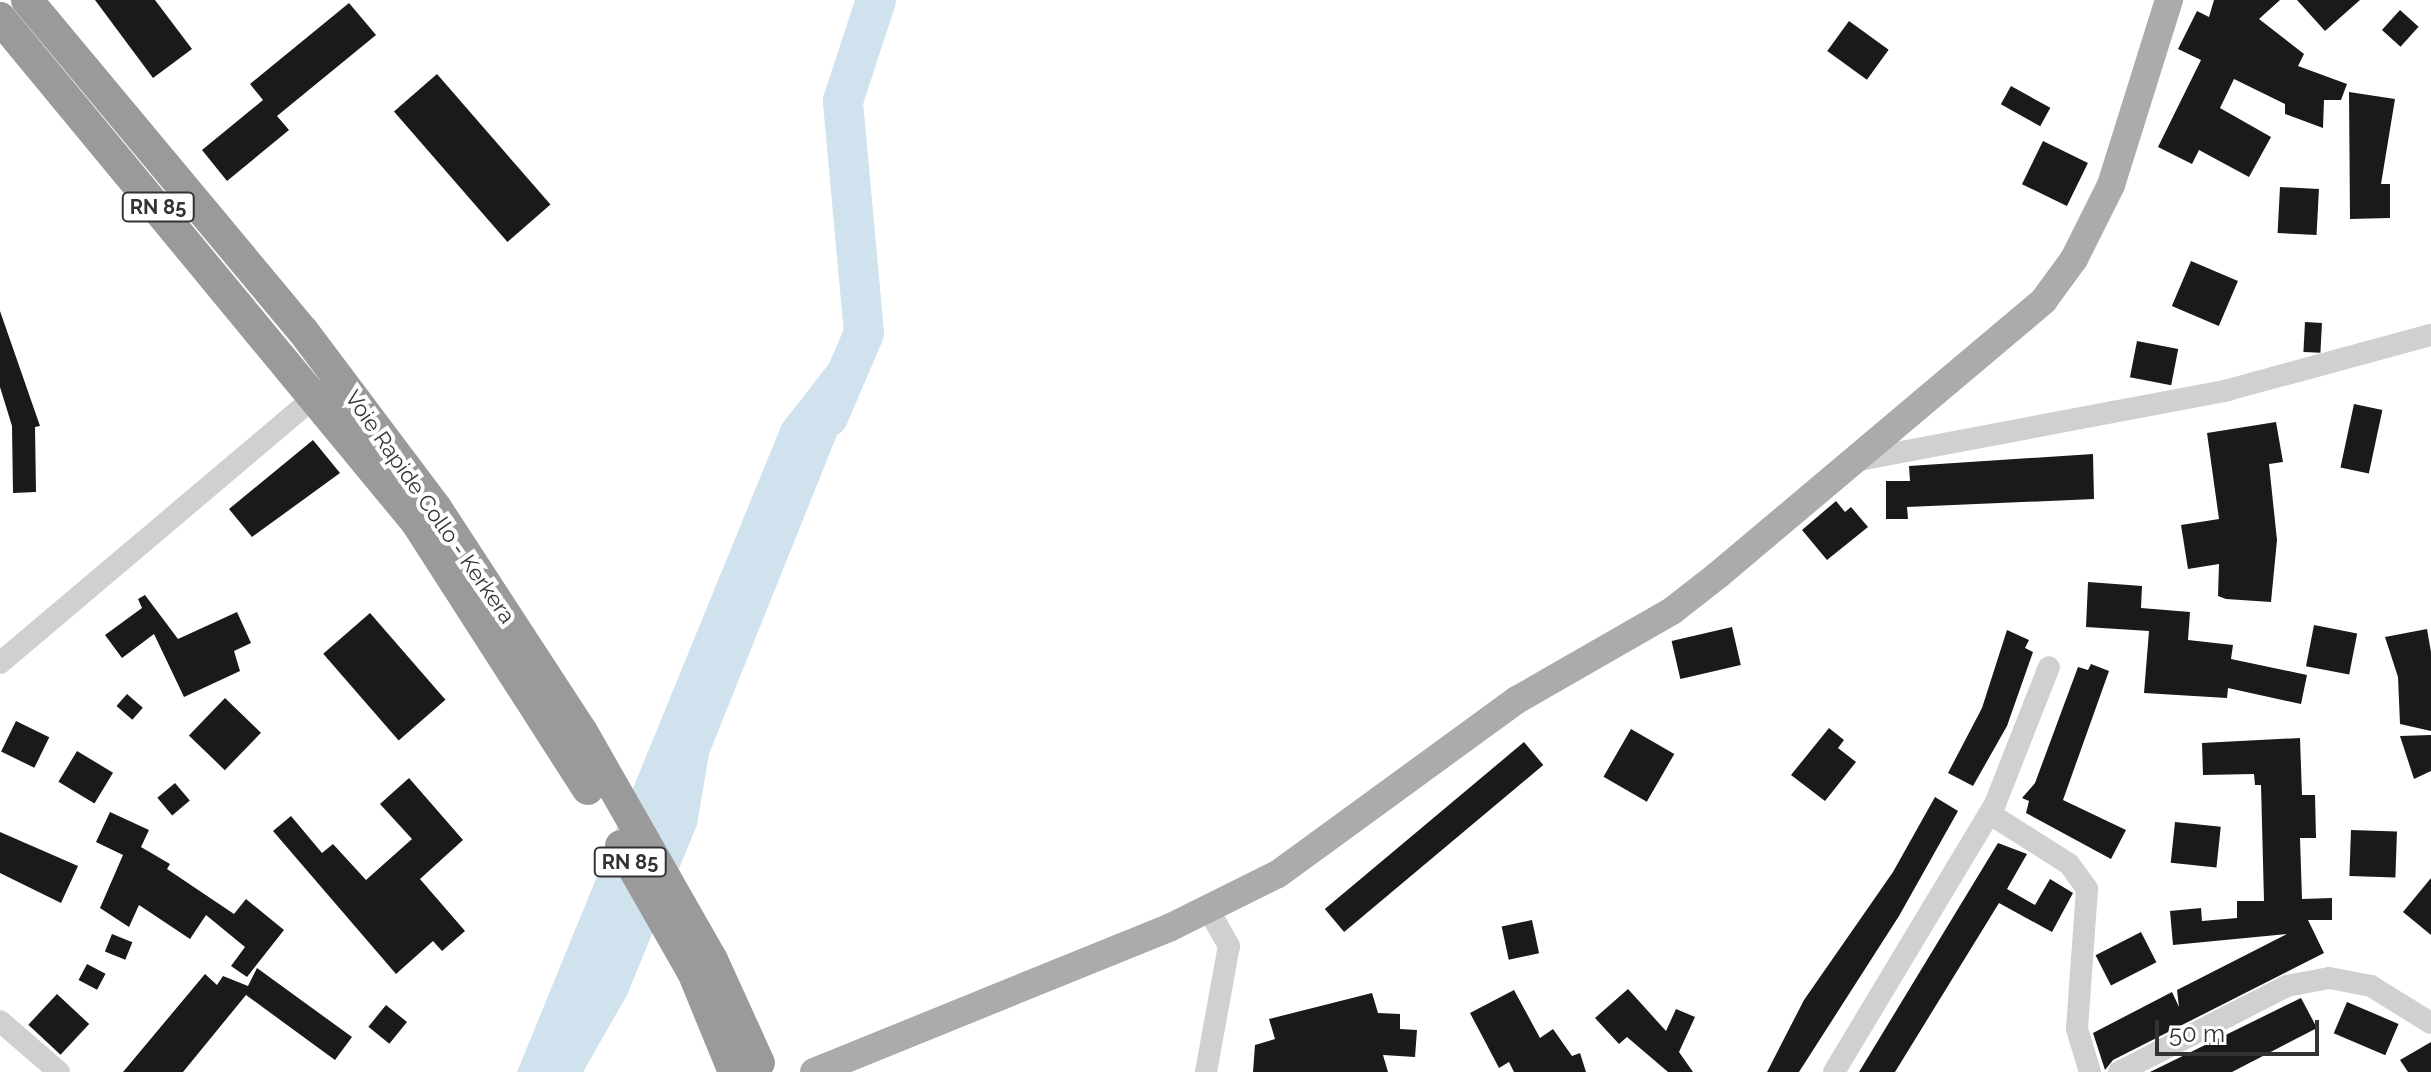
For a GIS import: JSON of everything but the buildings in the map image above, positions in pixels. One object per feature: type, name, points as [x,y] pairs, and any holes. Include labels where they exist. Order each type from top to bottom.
[{"type":"highway","name":"Voie Rapide Collo - Kerkera","points":[[27,0],[339,377],[436,508],[578,747],[702,966],[753,1070]]},
{"type":"highway","name":"Voie Rapide Collo - Kerkera","points":[[0,18],[417,523],[578,747]]},
{"type":"main road","points":[[814,1072],[1208,909],[1278,874],[1517,700],[1672,611],[1859,460],[2044,300],[2074,259],[2111,185],[2169,0]]},
{"type":"street","points":[[1859,460],[2228,390],[2431,335]]},
{"type":"street","points":[[0,663],[339,377]]},
{"type":"street","points":[[1834,1072],[1990,814],[2049,667]]},
{"type":"street","points":[[1990,814],[2069,864],[2087,889],[2077,1029],[2090,1072]]},
{"type":"street","points":[[1206,1072],[1229,946],[1208,909]]},
{"type":"street","points":[[2119,1072],[2287,986],[2329,978],[2371,986],[2431,1023]]},
{"type":"street","points":[[0,1021],[59,1072]]},
{"type":"water","points":[[842,347],[857,385],[709,754],[697,825],[627,995],[583,1072],[517,1072],[782,424]]},
{"type":"waterway","points":[[828,417],[864,333],[843,101],[876,0]]}]
